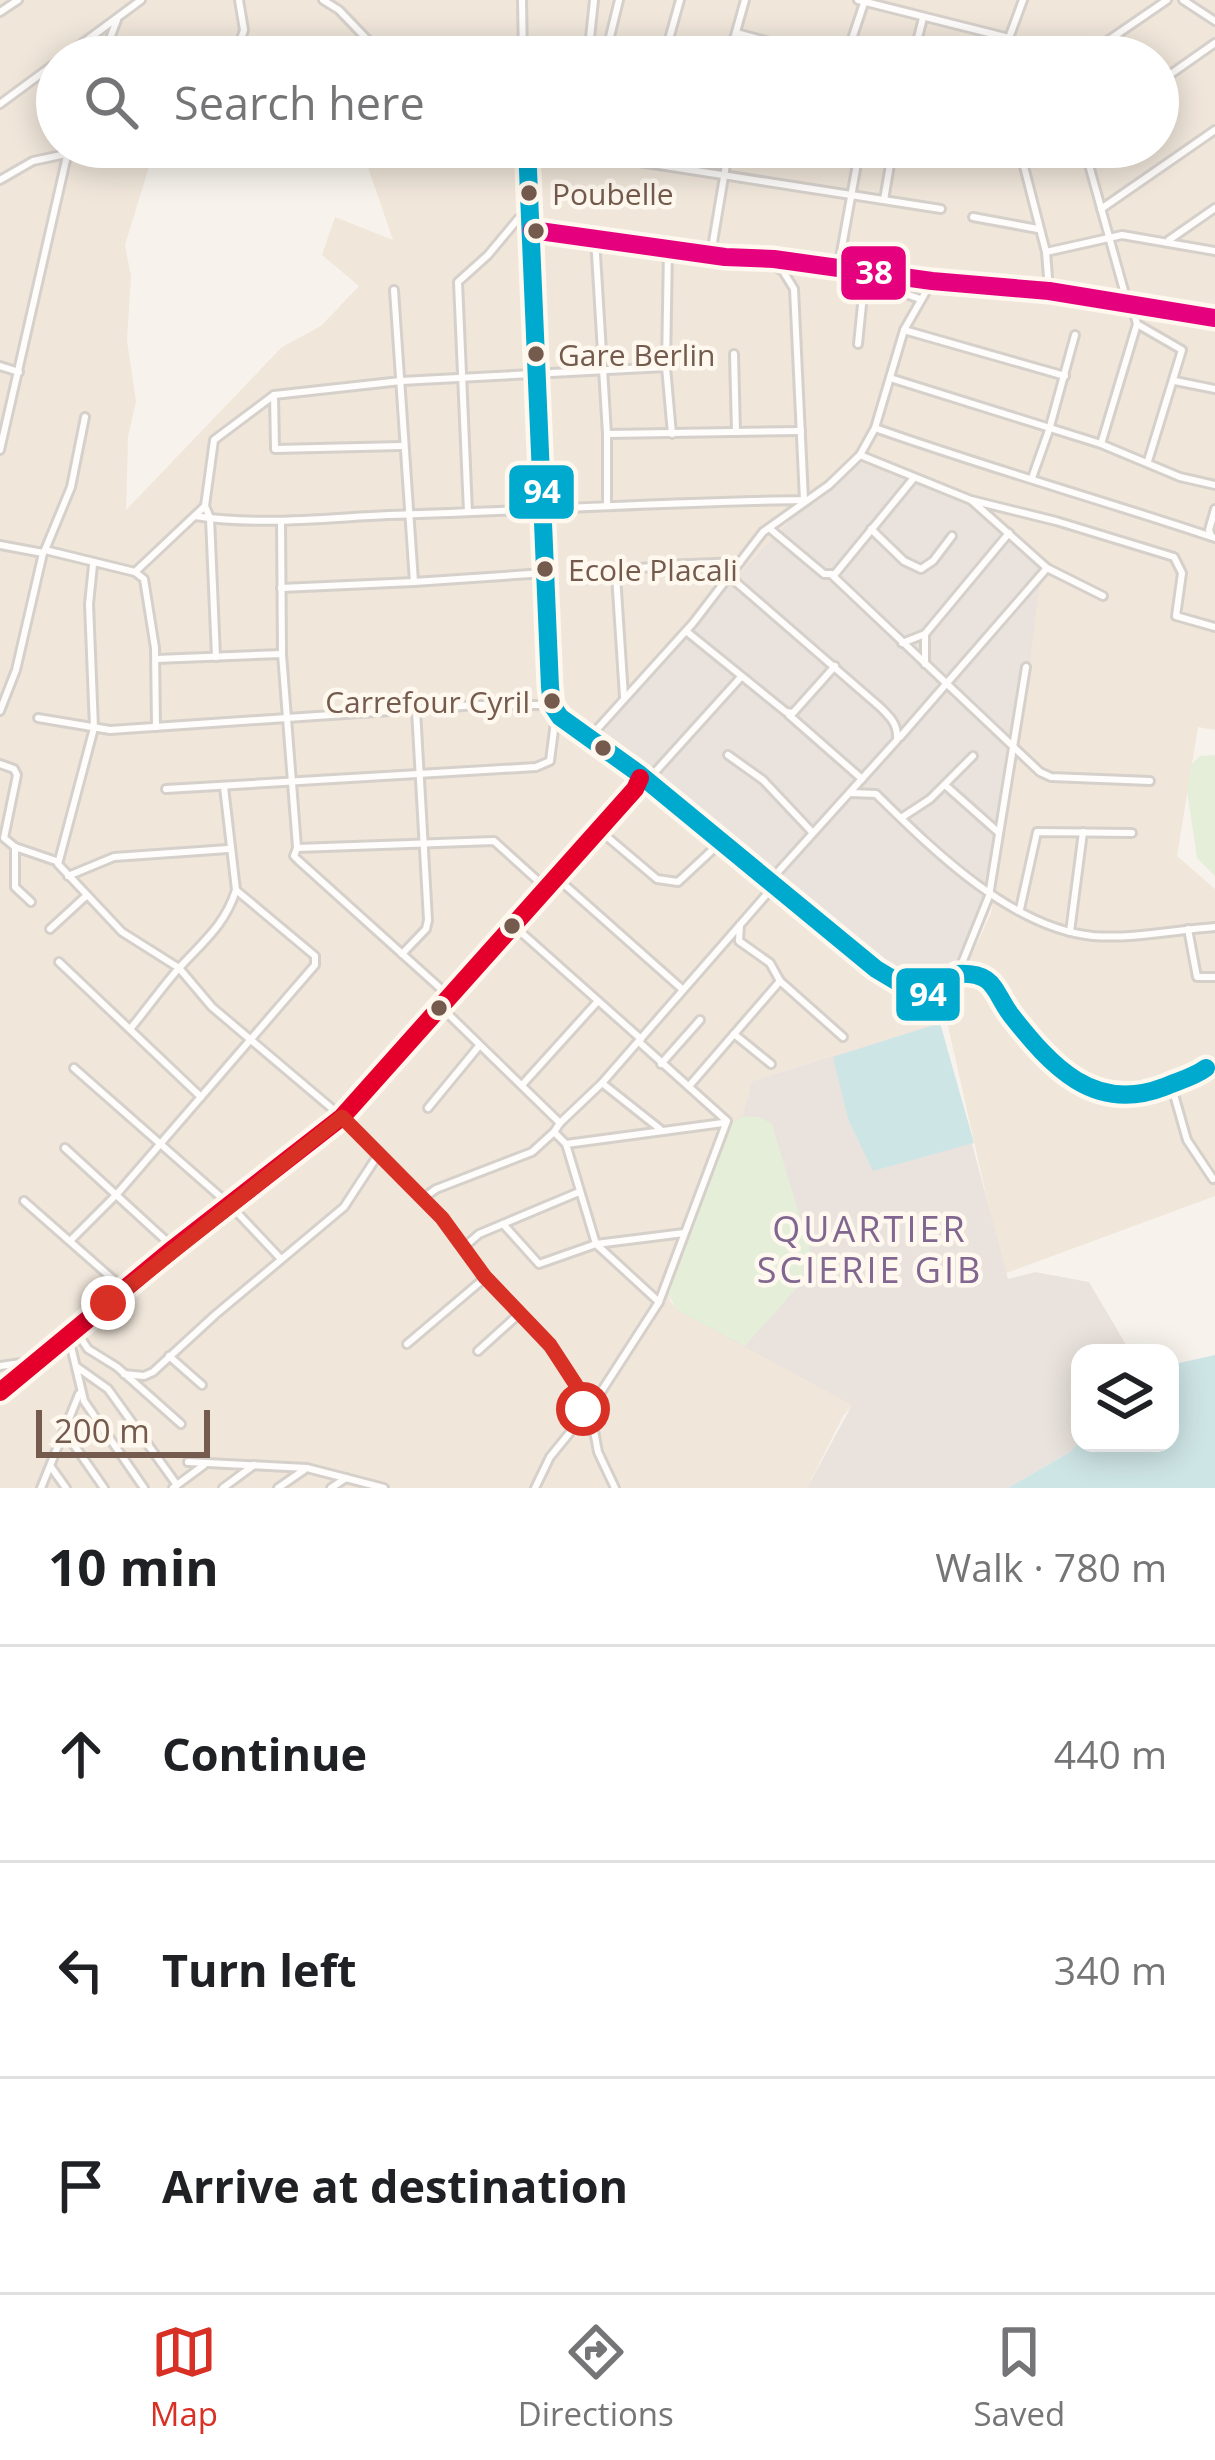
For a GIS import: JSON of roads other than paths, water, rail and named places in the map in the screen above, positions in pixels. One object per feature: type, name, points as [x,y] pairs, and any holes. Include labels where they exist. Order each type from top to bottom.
[{"type":"street","points":[[0,12],[18,0]]},
{"type":"street","points":[[93,36],[141,0]]},
{"type":"street","points":[[238,0],[242,36]]},
{"type":"street","points":[[322,0],[361,36]]},
{"type":"street","points":[[522,0],[523,36]]},
{"type":"street","points":[[590,36],[594,0]]},
{"type":"street","points":[[610,36],[619,0]]},
{"type":"street","points":[[670,36],[680,0]]},
{"type":"street","points":[[735,36],[745,0]]},
{"type":"street","points":[[1010,36],[1022,0]]},
{"type":"street","points":[[1115,36],[1167,0]]},
{"type":"street","points":[[1183,0],[1215,21]]},
{"type":"street","points":[[852,36],[861,1],[1000,36]]},
{"type":"street","points":[[111,36],[118,17]]},
{"type":"street","points":[[918,36],[923,18]]},
{"type":"street","points":[[736,33],[747,36]]},
{"type":"street","points":[[1179,68],[1215,43]]},
{"type":"street","points":[[0,104],[36,78]]},
{"type":"street","points":[[1179,155],[1215,130]]},
{"type":"street","points":[[0,180],[36,160]]},
{"type":"street","points":[[0,450],[64,168]]},
{"type":"street","points":[[166,789],[548,763],[554,709],[528,168]]},
{"type":"street","points":[[685,168],[941,209]]},
{"type":"street","points":[[711,254],[727,168]]},
{"type":"street","points":[[838,269],[856,168]]},
{"type":"street","points":[[884,200],[889,168]]},
{"type":"street","points":[[1024,168],[1046,251],[1049,291]]},
{"type":"street","points":[[1090,168],[1137,324],[1101,444]]},
{"type":"street","points":[[1101,209],[1160,168]]},
{"type":"street","points":[[1166,242],[1215,208]]},
{"type":"street","points":[[468,512],[458,282],[518,219],[531,217]]},
{"type":"street","points":[[974,217],[1038,229]]},
{"type":"street","points":[[532,230],[932,281],[1049,291],[1215,318]]},
{"type":"street","points":[[1046,251],[1122,235],[1215,251]]},
{"type":"street","points":[[595,238],[607,504]]},
{"type":"street","points":[[668,248],[666,367],[673,434]]},
{"type":"street","points":[[760,258],[783,271],[794,289],[804,500]]},
{"type":"street","points":[[590,737],[686,631],[769,528],[829,485],[860,455],[875,428],[904,330],[932,281]]},
{"type":"street","points":[[858,344],[863,285],[875,283],[920,299]]},
{"type":"street","points":[[394,290],[414,582]]},
{"type":"street","points":[[1137,324],[1182,350],[1148,461]]},
{"type":"street","points":[[904,330],[1065,376]]},
{"type":"street","points":[[1032,478],[1075,335]]},
{"type":"street","points":[[734,354],[736,432]]},
{"type":"street","points":[[0,366],[20,372]]},
{"type":"street","points":[[217,657],[210,518],[205,506],[214,440],[274,395],[400,381],[666,367]]},
{"type":"street","points":[[890,378],[1215,485]]},
{"type":"street","points":[[1175,381],[1215,389]]},
{"type":"street","points":[[274,395],[274,449],[402,446]]},
{"type":"street","points":[[0,711],[16,670],[44,551],[71,487],[85,417]]},
{"type":"street","points":[[875,428],[1071,495],[1213,537]]},
{"type":"street","points":[[607,434],[801,431]]},
{"type":"street","points":[[860,455],[971,500],[1056,520],[1174,557],[1182,573],[1176,616],[1215,626]]},
{"type":"street","points":[[769,528],[824,574],[832,575],[914,478]]},
{"type":"street","points":[[195,516],[280,521],[607,504],[804,500]]},
{"type":"street","points":[[971,500],[1047,568],[1103,596]]},
{"type":"street","points":[[135,572],[205,506]]},
{"type":"street","points":[[1213,537],[1209,530],[1215,509]]},
{"type":"street","points":[[280,521],[294,856],[451,998]]},
{"type":"street","points":[[871,529],[904,561],[921,569],[952,536]]},
{"type":"street","points":[[902,644],[925,634],[1009,533]]},
{"type":"street","points":[[0,545],[135,572],[146,583],[156,659],[156,727]]},
{"type":"street","points":[[586,575],[740,562]]},
{"type":"street","points":[[56,861],[94,728],[89,604],[93,565]]},
{"type":"street","points":[[422,1199],[436,1189],[532,1152],[554,1132],[640,1040],[812,832],[993,635],[1047,568]]},
{"type":"street","points":[[280,588],[545,573]]},
{"type":"street","points":[[616,573],[624,697]]},
{"type":"street","points":[[832,575],[1040,772],[1051,777],[1150,781]]},
{"type":"street","points":[[729,576],[895,722],[897,740]]},
{"type":"street","points":[[686,631],[862,779]]},
{"type":"street","points":[[925,634],[926,664]]},
{"type":"street","points":[[156,659],[282,654]]},
{"type":"street","points":[[786,712],[800,707],[835,666]]},
{"type":"street","points":[[38,718],[94,728],[156,727],[416,709],[554,709],[875,969],[938,998],[958,974],[989,896],[1026,667]]},
{"type":"street","points":[[0,1392],[342,1117],[741,677]]},
{"type":"street","points":[[402,954],[426,929],[428,920],[416,709]]},
{"type":"street","points":[[728,755],[763,780],[812,832]]},
{"type":"street","points":[[901,818],[945,785],[973,756]]},
{"type":"street","points":[[0,764],[16,772],[4,838],[15,847],[56,861],[122,932],[179,968],[212,1006],[342,1117],[442,1218],[485,1277],[564,1364],[583,1402],[581,1416]]},
{"type":"street","points":[[945,785],[998,832]]},
{"type":"street","points":[[130,1029],[179,968],[212,938],[236,890],[224,787]]},
{"type":"street","points":[[848,794],[876,794],[989,896],[1070,932],[1106,936],[1215,927]]},
{"type":"street","points":[[599,830],[668,883],[678,882],[721,842]]},
{"type":"street","points":[[1020,909],[1036,832],[1132,833]]},
{"type":"street","points":[[1070,932],[1083,832]]},
{"type":"street","points":[[297,848],[494,841],[547,889]]},
{"type":"street","points":[[15,847],[15,887],[31,902]]},
{"type":"street","points":[[68,876],[114,857],[229,849]]},
{"type":"street","points":[[557,878],[682,989]]},
{"type":"street","points":[[71,1240],[253,1040],[316,960],[236,890]]},
{"type":"street","points":[[50,929],[86,896]]},
{"type":"street","points":[[742,920],[739,941],[770,963],[780,981],[843,1037]]},
{"type":"street","points":[[514,926],[662,1064],[690,1084],[724,1122],[723,1138],[659,1302],[590,1409],[550,1457],[535,1488]]},
{"type":"street","points":[[1188,929],[1197,977],[1215,977]]},
{"type":"street","points":[[59,962],[201,1096]]},
{"type":"street","points":[[958,974],[983,976],[1000,992],[1008,1012],[1070,1079],[1114,1096],[1134,1097],[1206,1068]]},
{"type":"street","points":[[690,1084],[780,981]]},
{"type":"street","points":[[522,1085],[598,1001]]},
{"type":"street","points":[[442,1008],[560,1123]]},
{"type":"street","points":[[662,1064],[700,1020]]},
{"type":"street","points":[[734,1034],[771,1064]]},
{"type":"street","points":[[428,1108],[480,1045]]},
{"type":"street","points":[[74,1068],[231,1206],[281,1259]]},
{"type":"street","points":[[602,1083],[662,1130]]},
{"type":"street","points":[[1171,1084],[1187,1140],[1213,1179]]},
{"type":"street","points":[[566,1144],[724,1122]]},
{"type":"street","points":[[554,1132],[566,1144],[596,1244],[659,1302]]},
{"type":"street","points":[[65,1148],[174,1248]]},
{"type":"street","points":[[124,1374],[153,1372],[344,1208],[378,1155]]},
{"type":"street","points":[[463,1248],[479,1234],[579,1192]]},
{"type":"street","points":[[24,1201],[124,1289]]},
{"type":"street","points":[[503,1224],[539,1264],[596,1244],[683,1233]]},
{"type":"street","points":[[407,1345],[485,1277]]},
{"type":"street","points":[[478,1352],[520,1313]]},
{"type":"street","points":[[76,1331],[88,1349],[182,1424]]},
{"type":"street","points":[[68,1338],[83,1401],[144,1488]]},
{"type":"street","points":[[0,1354],[11,1365]]},
{"type":"street","points":[[169,1356],[202,1385]]},
{"type":"street","points":[[0,1366],[38,1361]]},
{"type":"street","points":[[75,1365],[108,1389],[175,1487],[207,1463]]},
{"type":"street","points":[[41,1488],[81,1391]]},
{"type":"street","points":[[590,1409],[598,1453],[615,1488]]},
{"type":"street","points":[[64,1431],[104,1488]]},
{"type":"street","points":[[188,1462],[307,1468],[383,1488]]},
{"type":"street","points":[[223,1488],[255,1465]]},
{"type":"street","points":[[51,1467],[66,1488]]},
{"type":"street","points":[[278,1488],[307,1468]]},
{"type":"street","points":[[331,1488],[346,1478]]},
{"type":"place","name":"Poubelle","points":[[529,193]]},
{"type":"place","name":"Gare Berlin","points":[[536,354]]},
{"type":"place","name":"Ecole Placali","points":[[545,569]]},
{"type":"place","name":"Carrefour Cyril","points":[[552,701]]},
{"type":"district","name":"QUARTIER SCIERIE GIB","points":[[870,1248]]}]
